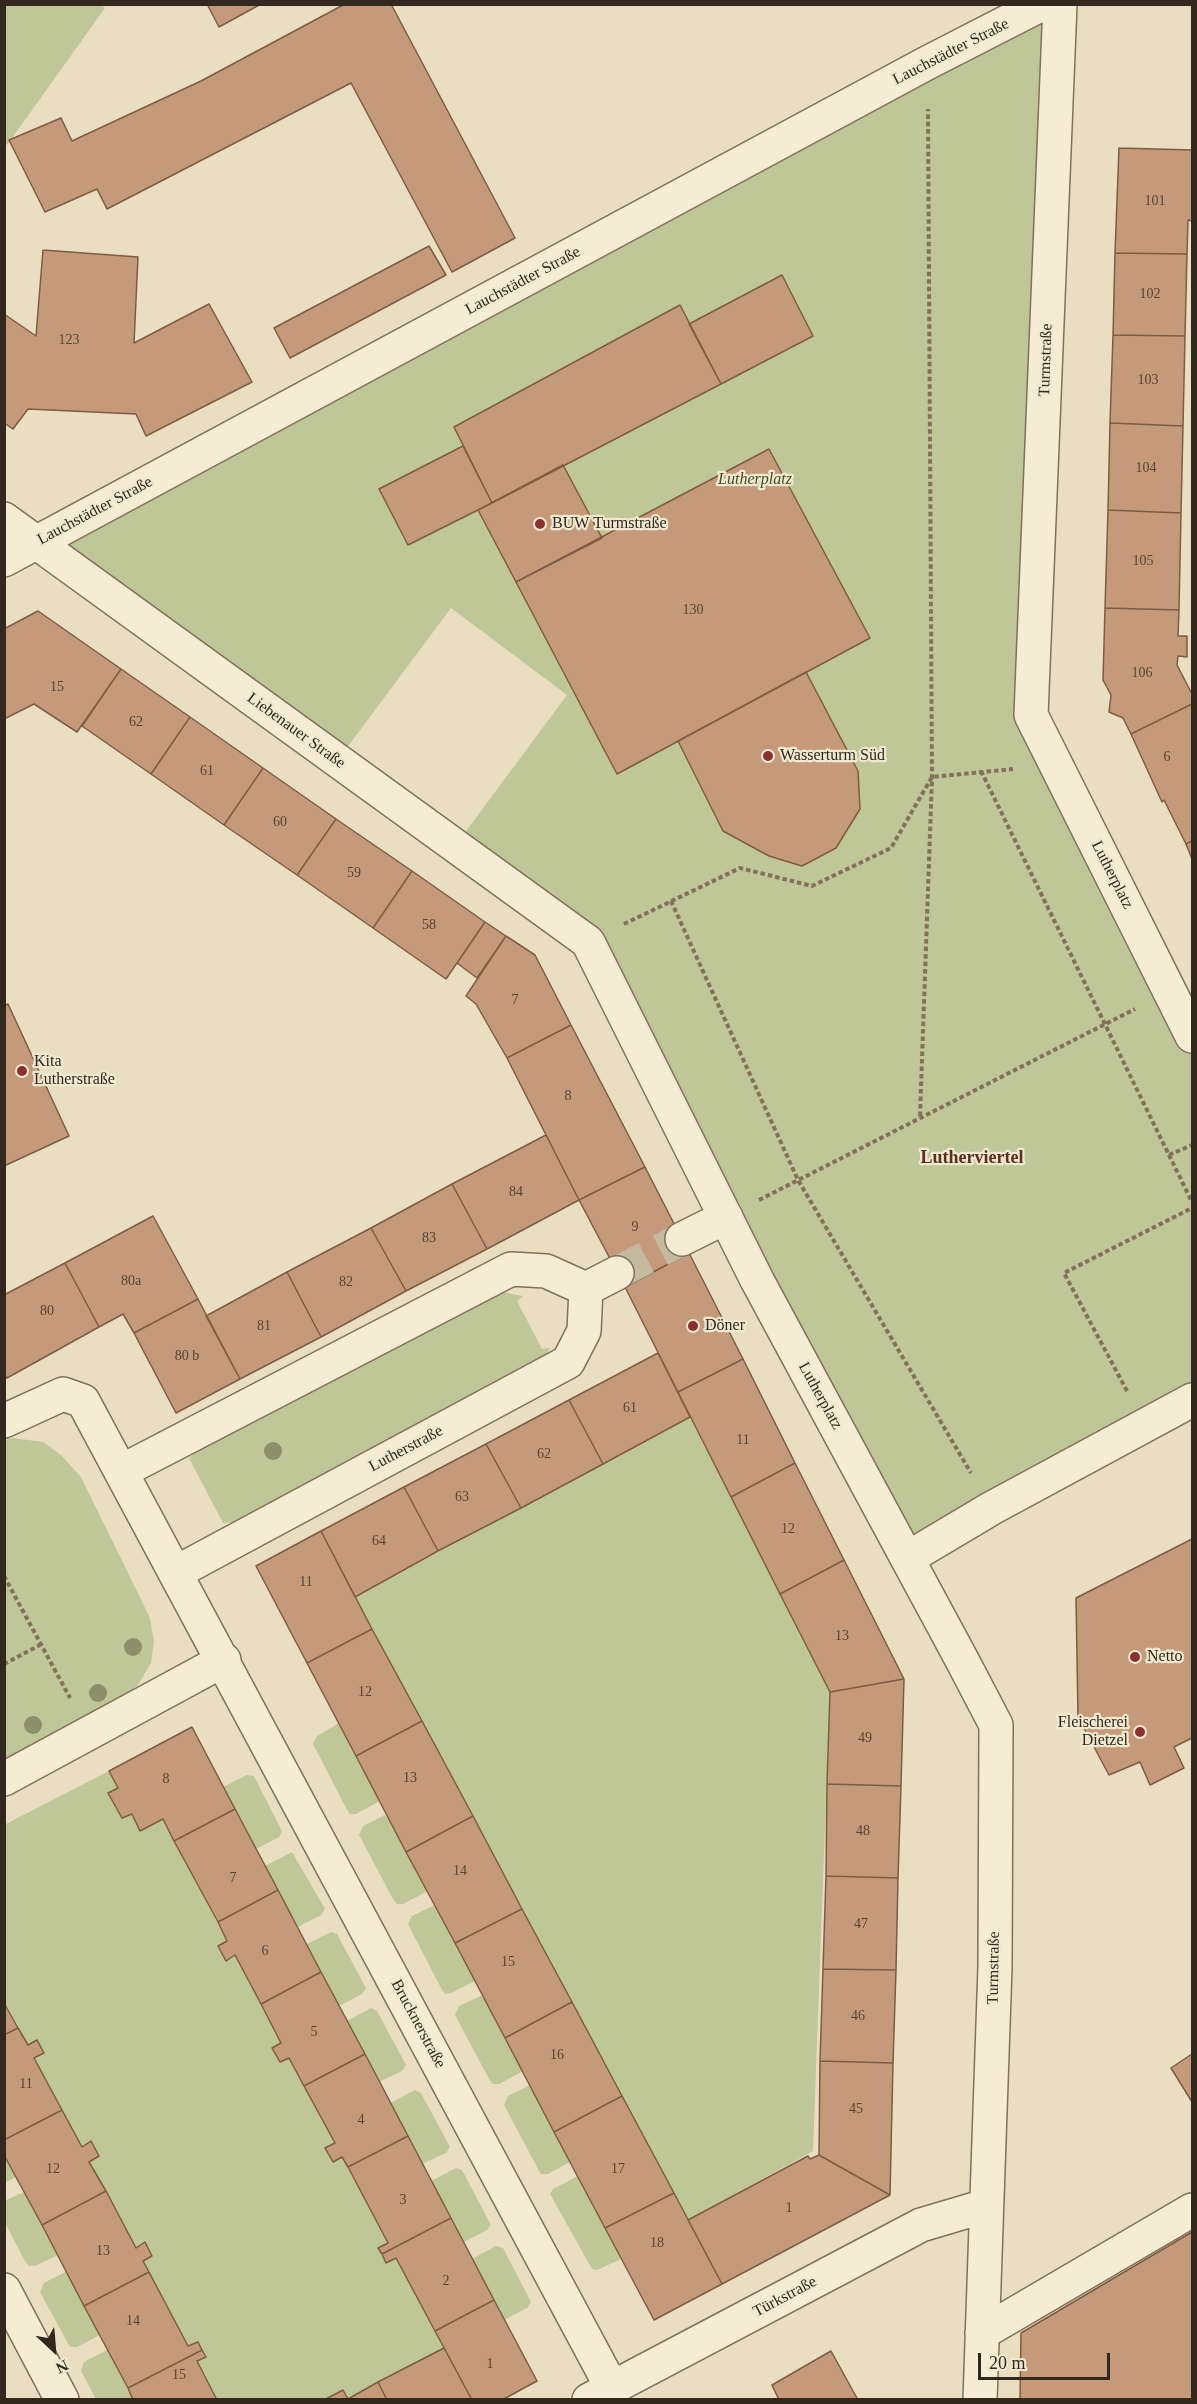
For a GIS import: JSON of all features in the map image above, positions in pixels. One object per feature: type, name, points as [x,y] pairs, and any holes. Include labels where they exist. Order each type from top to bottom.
[{"type":"street","name":"Lauchstädter Straße","points":[[4,560],[927,63],[1042,4]]},
{"type":"street","name":"Turmstraße","points":[[1031,715],[1060,4]]},
{"type":"street","name":"Liebenauer Straße","points":[[4,519],[588,942]]},
{"type":"street","name":"Lutherplatz","points":[[1031,715],[1056,766],[1181,984],[1192,1036]]},
{"type":"street","name":"Lutherplatz","points":[[588,942],[757,1280],[908,1558]]},
{"type":"street","points":[[682,1239],[726,1217]]},
{"type":"street","points":[[122,1471],[511,1269],[546,1271],[586,1289],[617,1273]]},
{"type":"street","name":"Lutherstraße","points":[[177,1572],[568,1362],[584,1331],[586,1289]]},
{"type":"street","points":[[4,1421],[63,1394],[83,1401],[224,1660],[4,1779]]},
{"type":"street","points":[[908,1558],[992,1508],[1192,1400]]},
{"type":"street","name":"Turmstraße","points":[[908,1558],[996,1725],[995,1967],[980,2400]]},
{"type":"street","name":"Brucknerstraße","points":[[224,1660],[600,2394]]},
{"type":"street","name":"Türkstraße","points":[[600,2394],[921,2225],[985,2206]]},
{"type":"street","points":[[982,2333],[1192,2210]]},
{"type":"street","points":[[4,2290],[63,2400]]},
{"type":"path","points":[[920,1116],[932,777],[927,63]]},
{"type":"path","points":[[932,777],[1056,766]]},
{"type":"path","points":[[981,771],[1192,1202]]},
{"type":"path","points":[[588,942],[740,868],[812,886],[891,848],[932,777]]},
{"type":"path","points":[[670,901],[798,1180],[992,1508]]},
{"type":"path","points":[[726,1217],[1181,984]]},
{"type":"path","points":[[1169,1155],[1192,1145]]},
{"type":"path","points":[[1146,1425],[1064,1273],[1192,1208]]},
{"type":"path","points":[[4,1576],[89,1733]]},
{"type":"path","points":[[4,1664],[40,1645]]},
{"type":"green space","points":[[100,4],[105,8],[7,145],[5,143],[5,5]]},
{"type":"green space","name":"Lutherplatz","points":[[1060,5],[1031,715],[1192,1036],[1192,1400],[908,1558],[588,942],[455,846],[567,695],[451,608],[337,761],[36,543]]},
{"type":"green space","points":[[502,1292],[523,1296],[517,1301],[542,1349],[550,1348],[541,1365],[243,1521],[223,1523],[189,1458],[199,1449]]},
{"type":"green space","points":[[690,1417],[830,1692],[813,2151],[688,2220],[355,1597]]},
{"type":"green space","points":[[13,1438],[43,1442],[61,1455],[81,1477],[150,1618],[154,1641],[151,1663],[138,1685],[119,1700],[5,1760],[4,1440]]},
{"type":"green space","points":[[339,1723],[380,1801],[356,1814],[350,1814],[346,1808],[313,1744],[317,1736]]},
{"type":"green space","points":[[109,1771],[118,1788],[108,1793],[122,1818],[132,1814],[163,1819],[227,1941],[218,1946],[226,1960],[235,1955],[281,2043],[272,2048],[279,2062],[289,2058],[335,2143],[325,2148],[342,2157],[388,2243],[379,2248],[386,2263],[396,2258],[444,2348],[348,2399],[343,2390],[324,2399],[217,2399],[197,2361],[206,2356],[198,2342],[188,2346],[143,2261],[152,2256],[145,2243],[136,2248],[89,2162],[99,2156],[91,2141],[82,2147],[34,2058],[43,2053],[37,2040],[28,2045],[5,2003],[4,1825]]},
{"type":"green space","points":[[247,1775],[254,1776],[282,1831],[279,1837],[256,1849],[223,1787]]},
{"type":"green space","points":[[387,1814],[428,1891],[403,1904],[397,1904],[393,1899],[359,1835],[363,1826]]},
{"type":"green space","points":[[292,1852],[325,1909],[321,1915],[298,1927],[265,1866]]},
{"type":"green space","points":[[435,1905],[475,1981],[445,1994],[408,1924],[412,1916]]},
{"type":"green space","points":[[331,1932],[337,1934],[366,1988],[362,1994],[339,2006],[307,1944]]},
{"type":"green space","points":[[483,1995],[523,2071],[499,2084],[493,2084],[489,2079],[455,2015],[459,2006]]},
{"type":"green space","points":[[371,2008],[377,2011],[406,2065],[402,2071],[379,2082],[347,2021]]},
{"type":"green space","points":[[530,2085],[570,2162],[548,2174],[541,2174],[504,2105],[508,2096]]},
{"type":"green space","points":[[415,2090],[421,2093],[450,2147],[446,2153],[422,2164],[390,2103]]},
{"type":"green space","points":[[4,2155],[16,2177],[5,2183],[4,2183]]},
{"type":"green space","points":[[456,2168],[462,2170],[491,2225],[487,2230],[464,2242],[431,2181]]},
{"type":"green space","points":[[578,2176],[621,2259],[597,2270],[592,2269],[550,2194],[553,2189]]},
{"type":"green space","points":[[24,2192],[58,2255],[35,2266],[29,2266],[25,2261],[5,2223],[4,2201]]},
{"type":"green space","points":[[496,2246],[503,2248],[531,2302],[527,2308],[504,2320],[472,2259]]},
{"type":"green space","points":[[67,2271],[100,2335],[77,2347],[70,2347],[40,2292],[44,2283]]},
{"type":"green space","points":[[107,2350],[133,2399],[96,2399],[81,2371],[84,2362]]},
{"type":"building","points":[[207,4],[261,4],[219,27]]},
{"type":"building","points":[[345,4],[391,4],[515,238],[452,272],[351,83],[107,209],[97,189],[45,212],[9,140],[61,118],[72,141],[201,81]]},
{"type":"building","points":[[1119,148],[1192,150],[1192,221],[1188,220],[1187,254],[1115,253]]},
{"type":"building","points":[[429,246],[446,275],[290,358],[274,328]]},
{"type":"building","points":[[43,250],[138,257],[134,343],[209,304],[252,382],[146,436],[136,414],[28,409],[13,429],[4,423],[4,314],[36,336]]},
{"type":"building","points":[[1115,253],[1187,254],[1185,336],[1113,335]]},
{"type":"building","points":[[782,275],[813,336],[721,384],[689,324]]},
{"type":"building","points":[[680,305],[721,384],[492,503],[454,427]]},
{"type":"building","points":[[1113,335],[1185,336],[1183,426],[1110,423]]},
{"type":"building","points":[[1110,423],[1183,426],[1181,513],[1108,510]]},
{"type":"building","points":[[463,446],[492,503],[408,545],[379,489]]},
{"type":"building","points":[[769,449],[870,638],[617,774],[516,582]]},
{"type":"building","name":"BUW Turmstraße","points":[[563,465],[602,538],[516,582],[478,510]]},
{"type":"building","points":[[1108,510],[1181,513],[1179,610],[1105,608]]},
{"type":"building","points":[[1105,608],[1179,610],[1178,636],[1187,636],[1187,657],[1178,656],[1177,665],[1192,694],[1192,704],[1131,734],[1123,718],[1109,712],[1111,695],[1103,680]]},
{"type":"building","points":[[38,611],[121,669],[77,732],[34,704],[4,719],[4,629]]},
{"type":"building","points":[[121,669],[190,717],[151,774],[82,726]]},
{"type":"building","name":"Wasserturm Süd","points":[[806,672],[858,771],[860,809],[836,848],[802,866],[769,856],[723,831],[678,741]]},
{"type":"building","points":[[1192,704],[1192,841],[1186,844],[1164,800],[1162,802],[1131,734]]},
{"type":"building","points":[[190,717],[263,768],[224,825],[151,774]]},
{"type":"building","points":[[263,768],[336,819],[297,875],[224,825]]},
{"type":"building","points":[[336,819],[412,871],[373,928],[297,875]]},
{"type":"building","points":[[1192,841],[1192,859],[1186,844]]},
{"type":"building","points":[[412,871],[485,922],[446,979],[373,928]]},
{"type":"building","points":[[485,922],[506,936],[477,978],[457,963]]},
{"type":"building","points":[[506,936],[535,955],[571,1025],[507,1058],[476,1004],[466,996]]},
{"type":"building","name":"Kita Lutherstraße","points":[[8,1004],[69,1136],[4,1166],[4,1006]]},
{"type":"building","points":[[571,1025],[645,1167],[579,1200],[507,1058]]},
{"type":"building","points":[[546,1135],[579,1200],[487,1249],[452,1184]]},
{"type":"building","points":[[645,1167],[689,1253],[625,1287],[579,1200]]},
{"type":"building","points":[[452,1184],[487,1249],[406,1291],[371,1228]]},
{"type":"building","points":[[153,1216],[198,1299],[134,1333],[123,1314],[99,1327],[65,1263]]},
{"type":"building","points":[[371,1228],[406,1291],[321,1337],[287,1272]]},
{"type":"building","points":[[689,1253],[743,1359],[678,1392],[625,1287]]},
{"type":"building","points":[[65,1263],[99,1327],[7,1378],[4,1374],[4,1295]]},
{"type":"building","points":[[287,1272],[321,1337],[240,1379],[206,1316]]},
{"type":"building","points":[[198,1299],[240,1379],[176,1413],[134,1333]]},
{"type":"building","points":[[658,1353],[690,1417],[603,1464],[569,1400]]},
{"type":"building","points":[[743,1359],[795,1463],[731,1497],[678,1392]]},
{"type":"building","points":[[569,1400],[603,1464],[521,1508],[486,1444]]},
{"type":"building","points":[[486,1444],[521,1508],[438,1551],[404,1487]]},
{"type":"building","points":[[795,1463],[844,1560],[780,1594],[731,1497]]},
{"type":"building","points":[[404,1487],[438,1551],[355,1597],[321,1531]]},
{"type":"building","points":[[321,1531],[372,1629],[307,1663],[256,1566]]},
{"type":"building","name":"Netto","points":[[1192,1539],[1192,1738],[1174,1747],[1184,1768],[1150,1785],[1140,1762],[1109,1775],[1078,1717],[1076,1598]]},
{"type":"building","points":[[844,1560],[904,1679],[830,1692],[780,1594]]},
{"type":"building","points":[[372,1629],[422,1721],[356,1756],[307,1663]]},
{"type":"building","points":[[904,1679],[901,1786],[827,1784],[830,1692]]},
{"type":"building","points":[[422,1721],[473,1816],[406,1852],[356,1756]]},
{"type":"building","points":[[192,1727],[235,1809],[174,1841],[163,1819],[140,1831],[132,1814],[122,1818],[108,1793],[118,1788],[109,1771]]},
{"type":"building","points":[[827,1784],[901,1786],[898,1878],[826,1876]]},
{"type":"building","points":[[235,1809],[278,1890],[218,1922],[174,1841]]},
{"type":"building","points":[[473,1816],[522,1909],[455,1943],[406,1852]]},
{"type":"building","points":[[826,1876],[898,1878],[896,1970],[823,1969]]},
{"type":"building","points":[[278,1890],[321,1972],[261,2004],[235,1955],[226,1961],[218,1946],[227,1941],[218,1922]]},
{"type":"building","points":[[522,1909],[572,2002],[505,2038],[455,1943]]},
{"type":"building","points":[[823,1969],[896,1970],[893,2063],[820,2061]]},
{"type":"building","points":[[321,1972],[365,2054],[304,2086],[289,2058],[280,2062],[272,2048],[281,2043],[261,2004]]},
{"type":"building","points":[[572,2002],[622,2096],[554,2132],[505,2038]]},
{"type":"building","points":[[4,2003],[18,2028],[4,2035]]},
{"type":"building","points":[[18,2028],[28,2045],[37,2040],[44,2053],[34,2058],[62,2110],[4,2140],[4,2035]]},
{"type":"building","points":[[365,2054],[408,2136],[348,2167],[342,2157],[333,2162],[325,2148],[335,2143],[304,2086]]},
{"type":"building","points":[[1192,2054],[1192,2102],[1171,2068]]},
{"type":"building","points":[[820,2061],[893,2063],[890,2195],[819,2155]]},
{"type":"building","points":[[622,2096],[674,2193],[605,2228],[554,2132]]},
{"type":"building","points":[[62,2110],[82,2147],[91,2141],[99,2156],[89,2162],[106,2191],[42,2225],[4,2155],[4,2140]]},
{"type":"building","points":[[408,2136],[451,2218],[382,2254],[378,2248],[388,2243],[348,2167]]},
{"type":"building","points":[[819,2155],[890,2195],[722,2284],[688,2220],[808,2156],[810,2159]]},
{"type":"building","points":[[106,2191],[136,2248],[145,2242],[152,2256],[143,2261],[149,2272],[84,2306],[42,2225]]},
{"type":"building","points":[[674,2193],[722,2284],[654,2320],[605,2228]]},
{"type":"building","points":[[451,2218],[494,2300],[435,2331],[396,2258],[386,2263],[382,2254]]},
{"type":"building","points":[[1192,2232],[1192,2400],[1020,2400],[1021,2333]]},
{"type":"building","points":[[149,2272],[188,2346],[198,2342],[202,2350],[128,2388],[84,2306]]},
{"type":"building","points":[[494,2300],[537,2381],[502,2400],[472,2400],[435,2331]]},
{"type":"building","points":[[444,2348],[472,2400],[387,2400],[378,2382]]},
{"type":"building","points":[[202,2350],[206,2357],[197,2361],[217,2400],[133,2400],[128,2388]]},
{"type":"building","points":[[831,2351],[858,2400],[779,2400],[772,2385]]},
{"type":"building","points":[[378,2382],[387,2400],[324,2400],[343,2390],[348,2399]]},
{"type":"tunnel","points":[[617,1273],[682,1239]]},
{"type":"place","name":"BUW Turmstraße","points":[[540,524]]},
{"type":"place","name":"Wasserturm Süd","points":[[768,756]]},
{"type":"place","name":"Kita Lutherstraße","points":[[22,1071]]},
{"type":"place","name":"Döner","points":[[693,1326]]},
{"type":"place","name":"Netto","points":[[1135,1657]]},
{"type":"place","name":"Fleischerei Dietzel","points":[[1140,1732]]},
{"type":"district","name":"Lutherviertel","points":[[972,1158]]}]
